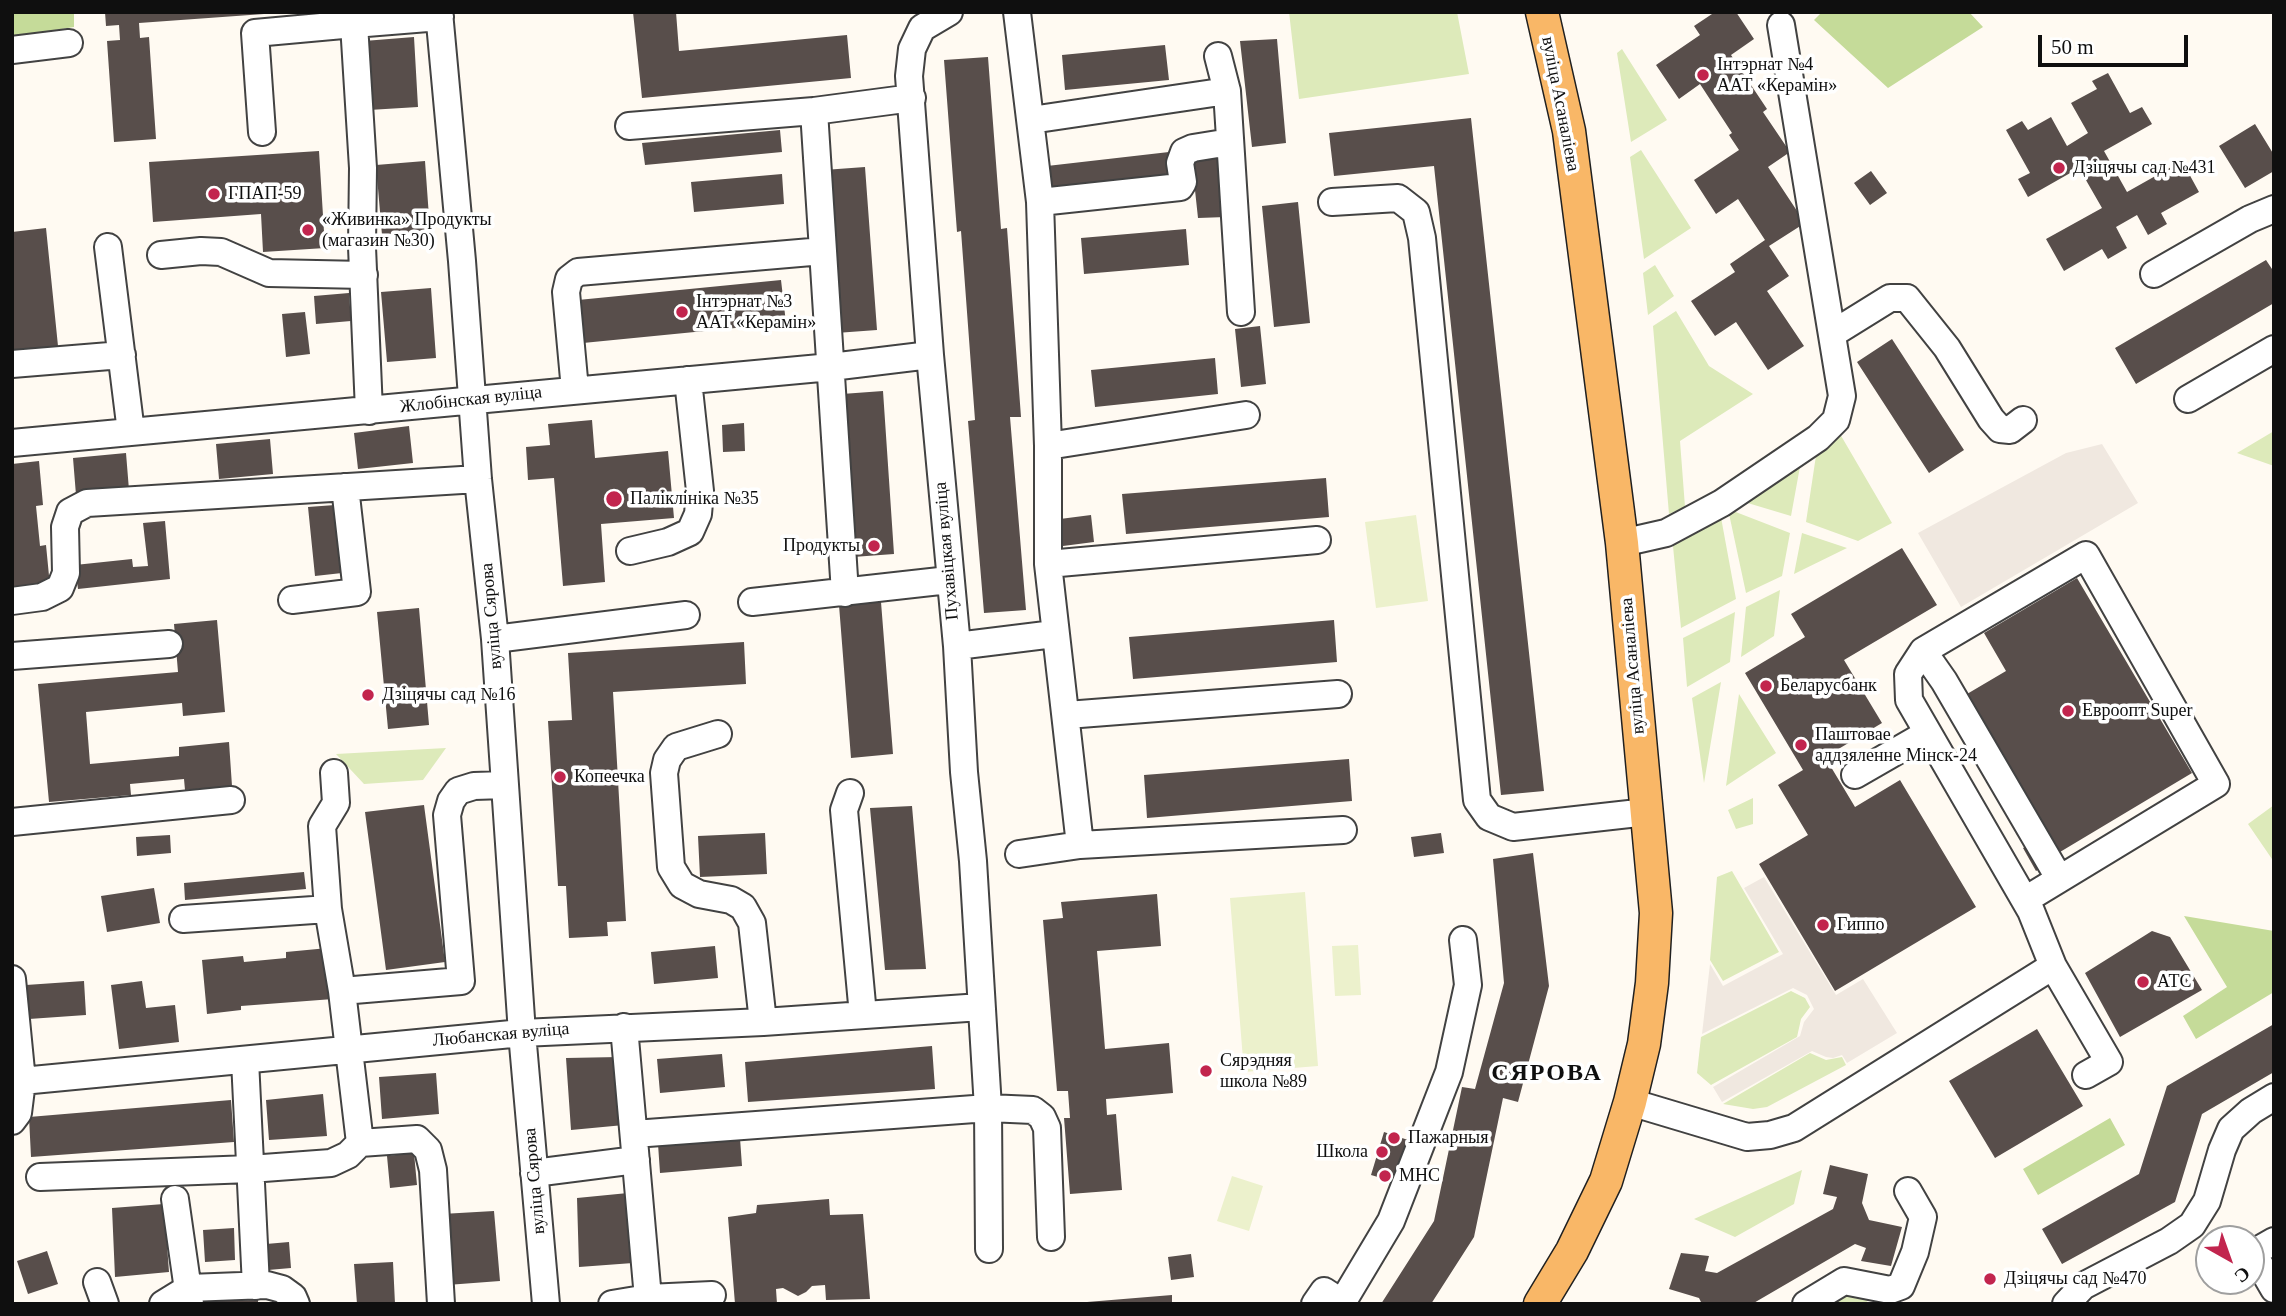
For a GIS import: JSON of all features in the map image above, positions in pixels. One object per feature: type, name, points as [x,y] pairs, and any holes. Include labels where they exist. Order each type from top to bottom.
[{"type":"main road","name":"вуліца Асаналіева","points":[[1540,1304],[1572,1251],[1606,1181],[1630,1102],[1644,1044],[1652,983],[1656,913],[1622,543],[1569,131],[1542,12]]},
{"type":"street","name":"Пухавіцкая вуліца","points":[[949,12],[913,20],[908,76],[912,98],[929,355],[957,646],[964,772],[973,861],[988,1108],[989,1249]]},
{"type":"street","points":[[1017,12],[1040,202],[1048,446],[1048,564],[1080,845]]},
{"type":"street","points":[[262,132],[256,33],[440,15]]},
{"type":"street","name":"вуліца Сярова","points":[[440,15],[462,261],[471,400],[495,639],[522,1033],[546,1304]]},
{"type":"street","points":[[354,24],[363,168],[363,275],[369,411]]},
{"type":"street","points":[[1622,543],[1666,533],[1703,508],[1723,503],[1818,438],[1836,420],[1842,396],[1781,25]]},
{"type":"street","points":[[12,50],[69,43]]},
{"type":"street","points":[[1218,56],[1227,91],[1241,312]]},
{"type":"street","points":[[1031,120],[1227,91]]},
{"type":"street","points":[[629,126],[814,111],[912,98]]},
{"type":"street","points":[[814,111],[845,593]]},
{"type":"street","points":[[1040,202],[1180,187],[1183,183],[1180,163],[1184,152],[1230,142]]},
{"type":"street","points":[[1332,202],[1398,198],[1416,212],[1422,238],[1477,800],[1489,817],[1513,827],[1647,812]]},
{"type":"street","points":[[2154,274],[2250,219],[2274,209]]},
{"type":"street","points":[[108,247],[131,432]]},
{"type":"street","points":[[575,390],[566,292],[569,279],[578,272],[823,251]]},
{"type":"street","points":[[161,255],[221,252],[269,273],[363,275]]},
{"type":"street","points":[[1832,334],[1890,298],[1908,298],[1947,348],[2000,429],[2010,430],[2023,420]]},
{"type":"street","points":[[2188,399],[2274,349]]},
{"type":"street","points":[[12,364],[122,355]]},
{"type":"street","name":"Жлобінская вуліца","points":[[12,443],[831,367],[929,355]]},
{"type":"street","points":[[631,551],[668,542],[690,532],[698,514],[700,491],[688,380]]},
{"type":"street","points":[[1048,446],[1246,415]]},
{"type":"street","points":[[12,601],[42,597],[60,588],[66,573],[65,527],[70,512],[88,503],[478,479]]},
{"type":"street","points":[[292,600],[357,593],[345,487]]},
{"type":"street","points":[[1048,564],[1317,540]]},
{"type":"street","points":[[2025,900],[2216,784],[2086,555],[1923,652],[1908,674],[1909,699],[2025,900],[2053,966],[2109,1062],[2086,1075]]},
{"type":"street","points":[[752,602],[949,580]]},
{"type":"street","points":[[495,639],[686,615]]},
{"type":"street","points":[[957,646],[1054,634]]},
{"type":"street","points":[[12,656],[169,643]]},
{"type":"street","points":[[1923,652],[1944,681],[2059,878]]},
{"type":"street","points":[[1067,715],[1338,694]]},
{"type":"street","points":[[1855,775],[1928,733]]},
{"type":"street","points":[[718,734],[676,747],[667,760],[664,773],[671,867],[682,885],[699,894],[743,907],[752,923],[763,1022]]},
{"type":"street","points":[[334,773],[336,803],[322,826],[328,909],[350,1048],[360,1143]]},
{"type":"street","points":[[342,991],[461,981],[447,815],[458,791],[474,786],[505,785]]},
{"type":"street","points":[[850,793],[844,810],[863,1015]]},
{"type":"street","points":[[12,822],[232,800]]},
{"type":"street","points":[[1019,854],[1080,845],[1343,830]]},
{"type":"street","points":[[183,919],[328,909]]},
{"type":"street","points":[[1315,1304],[1324,1291],[1343,1303],[1391,1221],[1450,1072],[1468,985],[1463,940]]},
{"type":"street","points":[[1630,1102],[1747,1137],[1770,1135],[1794,1128],[2053,966]]},
{"type":"street","points":[[12,979],[22,1081],[18,1113],[12,1121]]},
{"type":"street","name":"Любанская вуліца","points":[[22,1081],[522,1033],[763,1022],[981,1007]]},
{"type":"street","points":[[624,1027],[648,1301]]},
{"type":"street","points":[[246,1059],[256,1286]]},
{"type":"street","points":[[2066,1304],[2083,1286],[2169,1241],[2192,1225],[2207,1201],[2231,1129],[2251,1111],[2274,1097]]},
{"type":"street","points":[[534,1173],[635,1147],[988,1108],[1033,1110],[1042,1117],[1047,1128],[1051,1237]]},
{"type":"street","points":[[40,1177],[250,1169],[331,1163],[348,1155],[360,1143],[417,1139],[428,1150],[433,1170],[441,1304]]},
{"type":"street","points":[[1806,1304],[1844,1281],[1890,1290],[1901,1286],[1915,1252],[1923,1217],[1908,1191]]},
{"type":"street","points":[[175,1199],[190,1296]]},
{"type":"street","points":[[2274,1241],[2253,1253],[2274,1289]]},
{"type":"street","points":[[163,1304],[190,1296],[267,1285],[282,1289],[293,1297],[296,1304]]},
{"type":"street","points":[[612,1304],[712,1295]]},
{"type":"green space","points":[[12,12],[74,12],[74,27],[12,37]]},
{"type":"green space","points":[[1289,12],[1457,12],[1469,74],[1299,99]]},
{"type":"green space","points":[[1822,12],[1969,12],[1983,27],[1888,88],[1814,20]]},
{"type":"green space","points":[[1622,49],[1667,120],[1631,142],[1617,53]]},
{"type":"green space","points":[[1641,150],[1691,228],[1644,259],[1630,157]]},
{"type":"green space","points":[[1655,265],[1674,296],[1648,315],[1643,273]]},
{"type":"green space","points":[[1676,311],[1709,366],[1753,394],[1680,441],[1685,507],[1669,514],[1653,326]]},
{"type":"green space","points":[[2274,431],[2274,466],[2237,453]]},
{"type":"green space","points":[[1840,434],[1892,523],[1858,541],[1806,522],[1817,449]]},
{"type":"green space","points":[[1801,461],[1791,516],[1741,501]]},
{"type":"green space","points":[[1728,509],[1790,533],[1782,576],[1746,593]]},
{"type":"green space","points":[[1720,512],[1736,599],[1681,628],[1672,536]]},
{"type":"green space","points":[[1416,515],[1428,601],[1376,608],[1365,522]]},
{"type":"green space","points":[[1802,533],[1847,548],[1794,574]]},
{"type":"green space","points":[[1780,590],[1774,636],[1741,657],[1746,607]]},
{"type":"green space","points":[[1735,612],[1730,662],[1687,687],[1683,638]]},
{"type":"green space","points":[[1721,682],[1704,783],[1692,698]]},
{"type":"green space","points":[[1739,694],[1776,753],[1726,786]]},
{"type":"green space","points":[[446,748],[423,780],[364,784],[336,754]]},
{"type":"green space","points":[[1753,798],[1753,824],[1736,829],[1728,810]]},
{"type":"green space","points":[[2274,805],[2274,862],[2248,824]]},
{"type":"green space","points":[[1732,871],[1779,952],[1723,981],[1710,960],[1717,877]]},
{"type":"green space","points":[[1305,892],[1318,1066],[1244,1072],[1230,898]]},
{"type":"green space","points":[[2184,916],[2274,931],[2274,992],[2196,1039],[2183,1016],[2227,987]]},
{"type":"green space","points":[[1358,945],[1361,995],[1335,996],[1332,946]]},
{"type":"green space","points":[[1791,991],[1805,998],[1810,1007],[1801,1019],[1797,1037],[1711,1085],[1697,1073],[1701,1037]]},
{"type":"green space","points":[[1810,1053],[1826,1060],[1842,1057],[1846,1065],[1767,1107],[1753,1109],[1723,1104]]},
{"type":"green space","points":[[2110,1118],[2125,1145],[2038,1195],[2023,1169]]},
{"type":"green space","points":[[1802,1170],[1794,1204],[1735,1237],[1694,1219]]},
{"type":"green space","points":[[1232,1176],[1263,1186],[1249,1231],[1217,1221]]},
{"type":"green space","points":[[1846,1294],[1869,1300],[1864,1304],[1830,1304]]},
{"type":"shaded area","points":[[2102,444],[2138,503],[1961,607],[1918,533],[2066,453]]},
{"type":"shaded area","points":[[1764,877],[1836,995],[1863,979],[1897,1033],[1847,1063],[1842,1055],[1833,1058],[1812,1051],[1722,1102],[1713,1087],[1800,1036],[1804,1022],[1814,1009],[1807,995],[1793,988],[1702,1034],[1710,964],[1723,986],[1783,954],[1744,888]]},
{"type":"building","points":[[105,12],[264,14],[139,23],[140,38],[149,37],[156,139],[114,142],[107,41],[120,40],[119,25],[106,26]]},
{"type":"building","points":[[633,12],[676,12],[679,51],[847,35],[851,78],[642,98]]},
{"type":"building","points":[[1715,12],[1736,12],[1754,39],[1731,55],[1767,109],[1763,112],[1790,152],[1768,167],[1805,223],[1769,246],[1789,276],[1767,291],[1804,346],[1768,370],[1736,322],[1715,336],[1691,301],[1735,272],[1730,264],[1765,240],[1738,199],[1716,214],[1694,180],[1739,150],[1729,135],[1732,133],[1700,84],[1679,99],[1656,65],[1700,35],[1694,26]]},
{"type":"building","points":[[414,37],[418,107],[369,110],[364,41]]},
{"type":"building","points":[[1277,39],[1286,143],[1252,147],[1240,41]]},
{"type":"building","points":[[1165,45],[1169,80],[1065,90],[1062,55]]},
{"type":"building","points":[[988,57],[1001,229],[1007,228],[1021,417],[1010,417],[1026,610],[984,613],[968,421],[975,420],[961,231],[957,232],[944,60]]},
{"type":"building","points":[[2108,73],[2130,113],[2142,107],[2152,124],[2104,151],[2127,192],[2182,161],[2199,192],[2161,213],[2167,224],[2148,235],[2137,215],[2116,227],[2127,248],[2108,259],[2102,249],[2064,271],[2046,239],[2102,208],[2079,168],[2028,197],[2018,179],[2030,173],[2006,130],[2022,121],[2028,130],[2051,117],[2067,146],[2088,133],[2071,103],[2097,89],[2092,81]]},
{"type":"building","points":[[1471,118],[1544,791],[1501,795],[1434,166],[1334,176],[1329,133]]},
{"type":"building","points":[[2255,124],[2274,155],[2274,171],[2245,188],[2219,146]]},
{"type":"building","points":[[780,130],[782,152],[645,165],[642,143]]},
{"type":"building","points":[[1218,149],[1226,217],[1198,218],[1191,153]]},
{"type":"building","points":[[319,151],[325,248],[263,252],[261,214],[153,222],[149,162]]},
{"type":"building","points":[[1169,152],[1173,179],[1050,193],[1047,166]]},
{"type":"building","points":[[425,161],[430,231],[382,235],[376,165]]},
{"type":"building","points":[[865,167],[877,330],[836,333],[824,170]]},
{"type":"building","points":[[1871,171],[1887,193],[1870,205],[1854,183]]},
{"type":"building","points":[[782,174],[784,204],[694,212],[691,182]]},
{"type":"building","points":[[1298,202],[1310,323],[1274,327],[1262,206]]},
{"type":"building","points":[[46,228],[58,346],[12,351],[12,232]]},
{"type":"building","points":[[1186,229],[1189,265],[1084,274],[1081,238]]},
{"type":"building","points":[[2266,260],[2274,272],[2274,303],[2136,384],[2115,348]]},
{"type":"building","name":"Інтэрнат №3 ААТ «Керамін»","points":[[781,280],[786,323],[583,343],[578,300]]},
{"type":"building","points":[[431,288],[436,358],[387,362],[381,292]]},
{"type":"building","points":[[349,293],[351,321],[316,324],[314,296]]},
{"type":"building","points":[[305,312],[310,354],[286,357],[282,314]]},
{"type":"building","points":[[1260,326],[1266,384],[1241,387],[1235,329]]},
{"type":"building","points":[[1892,339],[1964,450],[1929,473],[1857,362]]},
{"type":"building","points":[[1215,358],[1218,394],[1095,407],[1091,370]]},
{"type":"building","points":[[883,391],[894,554],[853,557],[842,394]]},
{"type":"building","name":"Паліклініка №35","points":[[592,420],[595,458],[668,451],[674,518],[601,524],[605,582],[563,586],[554,478],[528,480],[526,447],[550,445],[548,424]]},
{"type":"building","points":[[744,423],[745,451],[723,452],[722,425]]},
{"type":"building","points":[[409,426],[413,463],[358,469],[354,433]]},
{"type":"building","points":[[270,439],[273,474],[219,479],[216,444]]},
{"type":"building","points":[[126,453],[129,490],[76,495],[73,458]]},
{"type":"building","points":[[39,461],[43,505],[36,506],[40,546],[46,545],[50,586],[12,590],[12,464]]},
{"type":"building","points":[[1326,478],[1329,517],[1126,534],[1122,494]]},
{"type":"building","points":[[335,505],[342,573],[315,576],[308,507]]},
{"type":"building","points":[[1091,515],[1094,542],[1063,546],[1060,519]]},
{"type":"building","points":[[165,521],[170,579],[78,589],[75,565],[132,559],[133,567],[148,566],[143,523]]},
{"type":"building","points":[[1902,548],[1937,605],[1844,660],[1882,723],[1825,757],[1855,807],[1900,780],[1976,907],[1835,991],[1759,864],[1808,835],[1778,785],[1803,770],[1745,673],[1805,637],[1791,614]]},
{"type":"building","points":[[2077,578],[2192,773],[2060,852],[1967,694],[2006,671],[1984,633]]},
{"type":"building","points":[[881,602],[893,754],[851,758],[839,605]]},
{"type":"building","points":[[419,608],[429,725],[388,729],[377,612]]},
{"type":"building","points":[[217,620],[225,712],[183,716],[182,703],[86,712],[90,764],[179,756],[179,747],[229,742],[232,786],[185,790],[184,779],[130,784],[131,795],[49,802],[38,684],[178,672],[174,624]]},
{"type":"building","points":[[1334,620],[1337,662],[1133,679],[1129,637]]},
{"type":"building","points":[[744,642],[746,684],[613,692],[626,921],[607,922],[608,936],[569,938],[566,886],[558,886],[548,721],[572,720],[568,653]]},
{"type":"building","points":[[1349,759],[1352,801],[1147,818],[1144,775]]},
{"type":"building","points":[[424,805],[445,962],[386,970],[365,812]]},
{"type":"building","points":[[912,806],[926,969],[885,970],[870,808]]},
{"type":"building","points":[[765,833],[767,874],[700,877],[698,836]]},
{"type":"building","points":[[1441,833],[1444,853],[1414,857],[1411,837]]},
{"type":"building","points":[[170,835],[171,853],[137,856],[136,837]]},
{"type":"building","points":[[2034,842],[2047,864],[2036,871],[2023,848]]},
{"type":"building","points":[[1533,853],[1549,986],[1518,1102],[1503,1098],[1474,1237],[1431,1304],[1381,1304],[1434,1221],[1462,1087],[1475,1089],[1504,983],[1493,859]]},
{"type":"building","points":[[304,872],[306,889],[185,900],[184,883]]},
{"type":"building","points":[[154,888],[160,923],[107,932],[101,896]]},
{"type":"building","points":[[1157,894],[1161,946],[1097,951],[1105,1049],[1169,1043],[1173,1093],[1106,1099],[1107,1115],[1116,1114],[1122,1190],[1070,1194],[1064,1118],[1070,1118],[1068,1091],[1057,1091],[1043,920],[1063,918],[1061,902]]},
{"type":"building","name":"АТС","points":[[2152,931],[2170,937],[2202,990],[2120,1037],[2085,973]]},
{"type":"building","points":[[715,946],[718,978],[654,984],[651,952]]},
{"type":"building","points":[[328,948],[333,999],[241,1006],[241,1010],[207,1014],[202,960],[243,956],[244,962],[286,958],[286,952]]},
{"type":"building","points":[[84,981],[86,1015],[29,1019],[26,985]]},
{"type":"building","points":[[142,981],[146,1008],[175,1005],[179,1042],[119,1049],[111,985]]},
{"type":"building","points":[[2274,1024],[2274,1072],[2202,1114],[2175,1202],[2062,1264],[2042,1229],[2139,1174],[2167,1086]]},
{"type":"building","points":[[2037,1029],[2083,1106],[1995,1158],[1949,1081]]},
{"type":"building","points":[[932,1046],[935,1089],[748,1102],[745,1062]]},
{"type":"building","points":[[722,1054],[725,1087],[660,1093],[657,1059]]},
{"type":"building","points":[[619,1057],[624,1125],[571,1130],[566,1058]]},
{"type":"building","points":[[436,1073],[439,1114],[382,1119],[379,1077]]},
{"type":"building","points":[[323,1094],[327,1136],[269,1140],[266,1100]]},
{"type":"building","points":[[231,1100],[234,1142],[31,1157],[29,1117]]},
{"type":"building","points":[[1384,1132],[1408,1140],[1395,1182],[1371,1175]]},
{"type":"building","points":[[740,1138],[742,1166],[660,1173],[658,1144]]},
{"type":"building","points":[[414,1153],[417,1185],[390,1188],[387,1156]]},
{"type":"building","points":[[1830,1165],[1868,1174],[1862,1203],[1869,1220],[1902,1227],[1891,1266],[1861,1261],[1866,1248],[1855,1244],[1752,1304],[1702,1304],[1699,1298],[1669,1289],[1681,1253],[1709,1256],[1705,1271],[1717,1273],[1833,1209],[1837,1197],[1823,1194]]},
{"type":"building","points":[[628,1193],[633,1263],[579,1267],[577,1198]]},
{"type":"building","points":[[829,1199],[830,1215],[863,1214],[870,1299],[826,1300],[825,1285],[812,1286],[798,1296],[783,1288],[776,1289],[777,1304],[735,1304],[728,1217],[756,1213],[757,1205]]},
{"type":"building","points":[[164,1204],[169,1272],[115,1277],[112,1208]]},
{"type":"building","points":[[494,1211],[500,1281],[447,1285],[442,1214]]},
{"type":"building","points":[[234,1228],[235,1260],[205,1262],[203,1230]]},
{"type":"building","points":[[289,1242],[291,1268],[268,1270],[266,1244]]},
{"type":"building","points":[[47,1251],[58,1284],[28,1294],[17,1261]]},
{"type":"building","points":[[1191,1254],[1194,1277],[1171,1280],[1168,1257]]},
{"type":"building","points":[[393,1262],[395,1304],[357,1304],[354,1264]]},
{"type":"building","points":[[1172,1295],[1172,1304],[1087,1304],[1087,1302]]},
{"type":"building","points":[[258,1300],[258,1304],[215,1304],[215,1301]]},
{"type":"place","name":"Інтэрнат №4 ААТ «Керамін»","points":[[1703,75]]},
{"type":"place","name":"Дзіцячы сад №431","points":[[2059,168]]},
{"type":"place","name":"ГПАП-59","points":[[214,194]]},
{"type":"place","name":"«Живинка» Продукты (магазин №30)","points":[[308,230]]},
{"type":"place","name":"Інтэрнат №3 ААТ «Керамін»","points":[[682,312]]},
{"type":"place","name":"Паліклініка №35","points":[[614,499]]},
{"type":"place","name":"Продукты","points":[[874,546]]},
{"type":"place","name":"Беларусбанк","points":[[1766,686]]},
{"type":"place","name":"Дзіцячы сад №16","points":[[368,695]]},
{"type":"place","name":"Евроопт Super","points":[[2068,711]]},
{"type":"place","name":"Паштовае аддзяленне Мінск-24","points":[[1801,745]]},
{"type":"place","name":"Копеечка","points":[[560,777]]},
{"type":"place","name":"Гиппо","points":[[1823,925]]},
{"type":"place","name":"АТС","points":[[2143,982]]},
{"type":"place","name":"Сярэдняя школа №89","points":[[1206,1071]]},
{"type":"place","name":"Пажарныя","points":[[1394,1138]]},
{"type":"place","name":"Школа","points":[[1382,1152]]},
{"type":"place","name":"МНС","points":[[1385,1176]]},
{"type":"place","name":"Дзіцячы сад №470","points":[[1990,1279]]},
{"type":"district","name":"СЯРОВА","points":[[1547,1074]]}]
